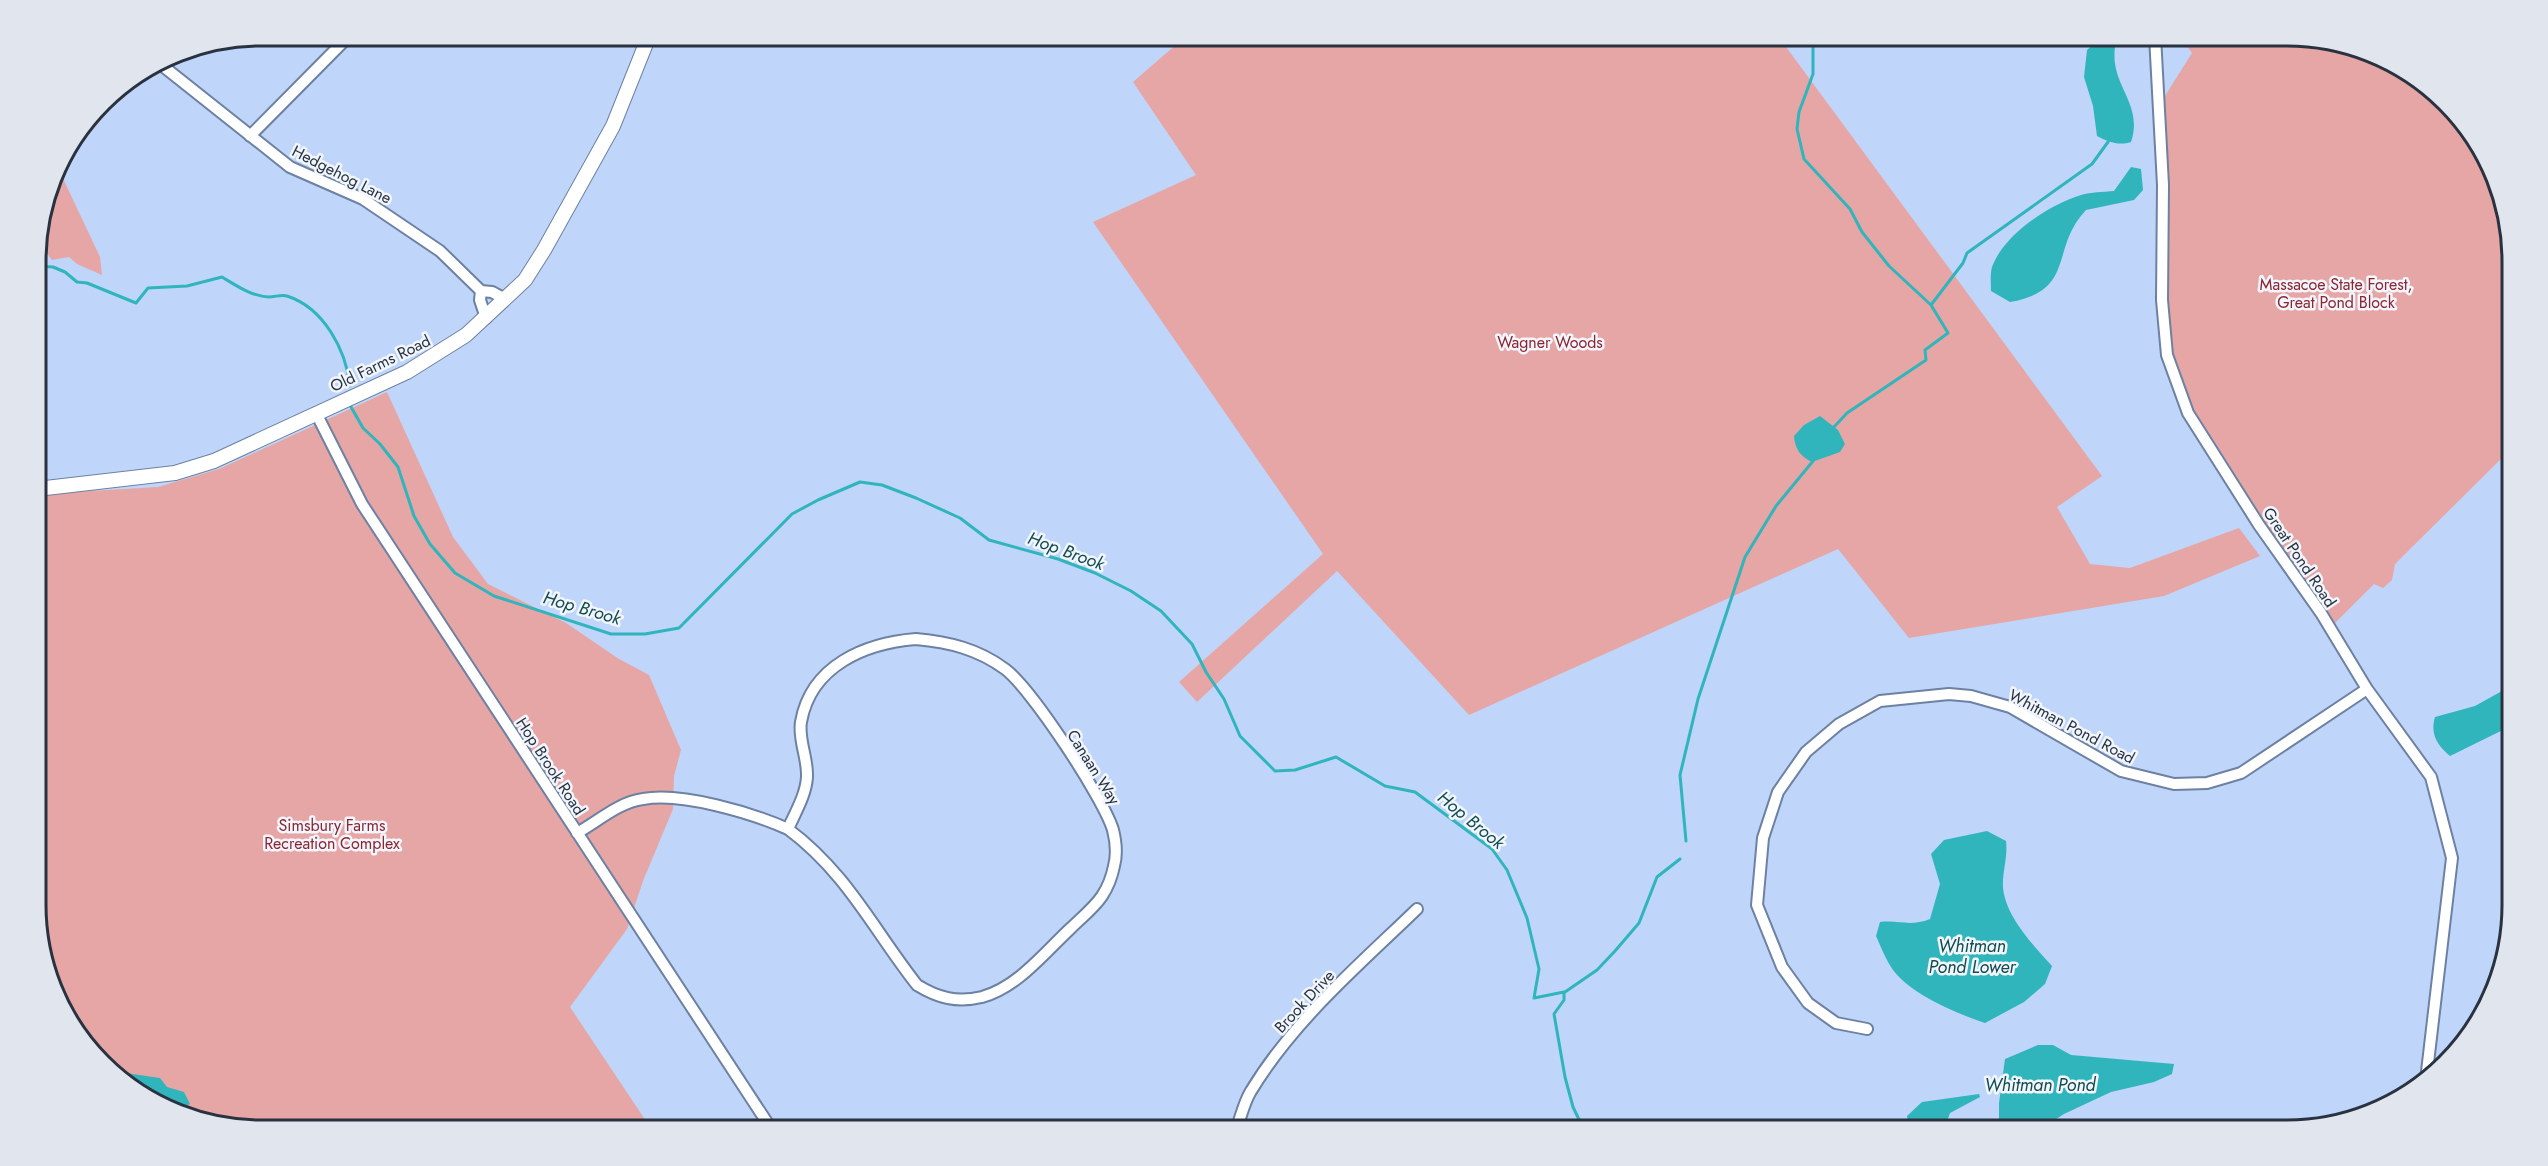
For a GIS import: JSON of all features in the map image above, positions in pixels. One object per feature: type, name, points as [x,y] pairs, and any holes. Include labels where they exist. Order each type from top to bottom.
[{"type":"street","points":[[250,136],[339,46]]},
{"type":"street","name":"Old Farms Road","points":[[47,488],[175,473],[214,461],[406,372],[441,352],[486,318],[525,280],[579,190],[613,126],[645,46]]},
{"type":"street","name":"Great Pond Road","points":[[2156,46],[2163,184],[2162,300],[2167,355],[2188,412],[2259,525],[2321,613],[2367,689],[2431,777],[2452,858],[2428,1066]]},
{"type":"street","name":"Hedgehog Lane","points":[[166,69],[290,167],[363,199],[440,251],[481,291],[492,292],[505,299]]},
{"type":"street","points":[[481,291],[480,300],[486,318]]},
{"type":"street","name":"Hop Brook Road","points":[[316,413],[362,504],[765,1120]]},
{"type":"street","name":"Canaan Way","points":[[577,833],[619,808],[642,799],[696,802],[768,820],[788,829],[808,844],[838,873],[917,985],[935,996],[951,1000],[981,997],[1001,989],[1038,961],[1102,897],[1114,866],[1116,850],[1113,831],[1105,811],[1024,687],[1007,670],[982,655],[951,643],[916,639],[897,640],[858,651],[826,673],[814,689],[801,722],[807,777],[801,802],[788,829]]},
{"type":"street","name":"Whitman Pond Road","points":[[1867,1029],[1836,1023],[1808,1003],[1782,967],[1757,905],[1763,838],[1778,792],[1806,752],[1839,724],[1887,699],[1949,694],[1971,696],[2010,707],[2121,771],[2136,777],[2174,784],[2207,783],[2241,773],[2367,689]]},
{"type":"street","name":"Brook Drive","points":[[1240,1120],[1249,1093],[1314,1008],[1417,909]]},
{"type":"green space","name":"Wagner Woods","points":[[1174,46],[1785,46],[2102,476],[2057,507],[2090,564],[2130,568],[2239,528],[2260,556],[2164,596],[1909,638],[1838,549],[1469,715],[1337,571],[1197,702],[1179,682],[1323,554],[1093,222],[1196,175],[1133,82]]},
{"type":"green space","name":"Massacoe State Forest, Great Pond Block","points":[[2187,46],[2315,48],[2356,58],[2394,75],[2439,109],[2457,130],[2479,166],[2494,206],[2500,233],[2502,261],[2502,458],[2395,564],[2392,580],[2383,588],[2374,584],[2330,628],[2188,413],[2167,355],[2160,104],[2192,53]]},
{"type":"green space","points":[[112,107],[111,108],[85,139]]},
{"type":"green space","points":[[63,179],[100,257],[102,275],[77,264],[69,257],[52,260],[47,253],[48,233]]},
{"type":"green space","name":"Simsbury Farms Recreation Complex","points":[[387,392],[453,537],[488,584],[566,623],[619,659],[649,675],[681,750],[674,776],[673,809],[643,881],[627,929],[570,1007],[645,1120],[261,1120],[233,1118],[179,1103],[154,1091],[130,1075],[109,1057],[75,1012],[54,960],[48,933],[46,905],[47,495],[158,487],[219,469]]},
{"type":"water","points":[[2092,46],[2116,46],[2114,54],[2119,80],[2133,114],[2134,127],[2131,142],[2114,143],[2097,136],[2093,106],[2084,77],[2087,50]]},
{"type":"water","points":[[2131,167],[2141,169],[2143,190],[2134,200],[2086,210],[2068,239],[2054,278],[2045,288],[2031,296],[2010,302],[1991,291],[1992,267],[2006,243],[2017,232],[2042,213],[2068,200],[2089,193],[2114,191]]},
{"type":"water","points":[[1820,416],[1838,430],[1845,444],[1840,452],[1812,462],[1799,452],[1794,436],[1804,425]]},
{"type":"water","points":[[2502,691],[2502,730],[2450,756],[2438,743],[2434,734],[2435,717],[2475,706]]},
{"type":"water","name":"Whitman Pond Lower","points":[[1987,831],[2006,841],[2003,888],[2009,909],[2021,930],[2052,966],[2045,984],[2024,1002],[1985,1023],[1948,1008],[1911,987],[1893,970],[1876,936],[1880,922],[1911,923],[1930,919],[1940,884],[1931,854],[1944,840]]},
{"type":"water","name":"Whitman Pond","points":[[2038,1045],[2053,1045],[2071,1055],[2174,1064],[2172,1074],[2154,1082],[2111,1092],[2055,1120],[1999,1120],[2005,1059]]},
{"type":"water","points":[[128,1073],[160,1078],[167,1087],[184,1092],[190,1104],[186,1106],[166,1097]]},
{"type":"water","points":[[1979,1094],[1980,1097],[1950,1113],[1948,1120],[1908,1120],[1907,1116],[1922,1102]]},
{"type":"waterway","points":[[1813,46],[1813,74],[1799,112],[1797,129],[1804,159],[1850,209],[1862,232],[1889,266],[1931,305],[1948,333],[1925,350],[1926,360],[1847,413],[1834,427]]},
{"type":"waterway","points":[[1931,305],[1963,263],[1967,253],[2092,164],[2108,142]]},
{"type":"waterway","name":"Hop Brook","points":[[47,267],[65,272],[77,282],[87,283],[136,303],[148,288],[187,286],[222,277],[256,295],[287,296],[312,310],[331,332],[344,358],[350,386]]},
{"type":"waterway","name":"Hop Brook","points":[[351,407],[363,428],[380,444],[398,467],[414,516],[430,544],[455,573],[494,596],[611,634],[645,634],[679,628],[792,514],[860,482],[882,485],[916,498],[960,518],[989,540],[1058,559],[1095,573],[1131,591],[1161,611],[1192,644],[1206,672],[1224,699],[1240,736],[1275,771],[1295,770],[1336,757],[1385,786],[1415,792],[1492,849],[1507,870],[1527,918],[1539,969],[1534,998],[1564,992],[1564,1000],[1554,1014],[1565,1077],[1573,1107],[1579,1120]]},
{"type":"waterway","points":[[1686,841],[1680,775],[1698,699],[1745,557],[1776,506],[1813,461]]},
{"type":"waterway","points":[[1565,992],[1597,970],[1615,951],[1639,923],[1657,877],[1680,859]]}]
